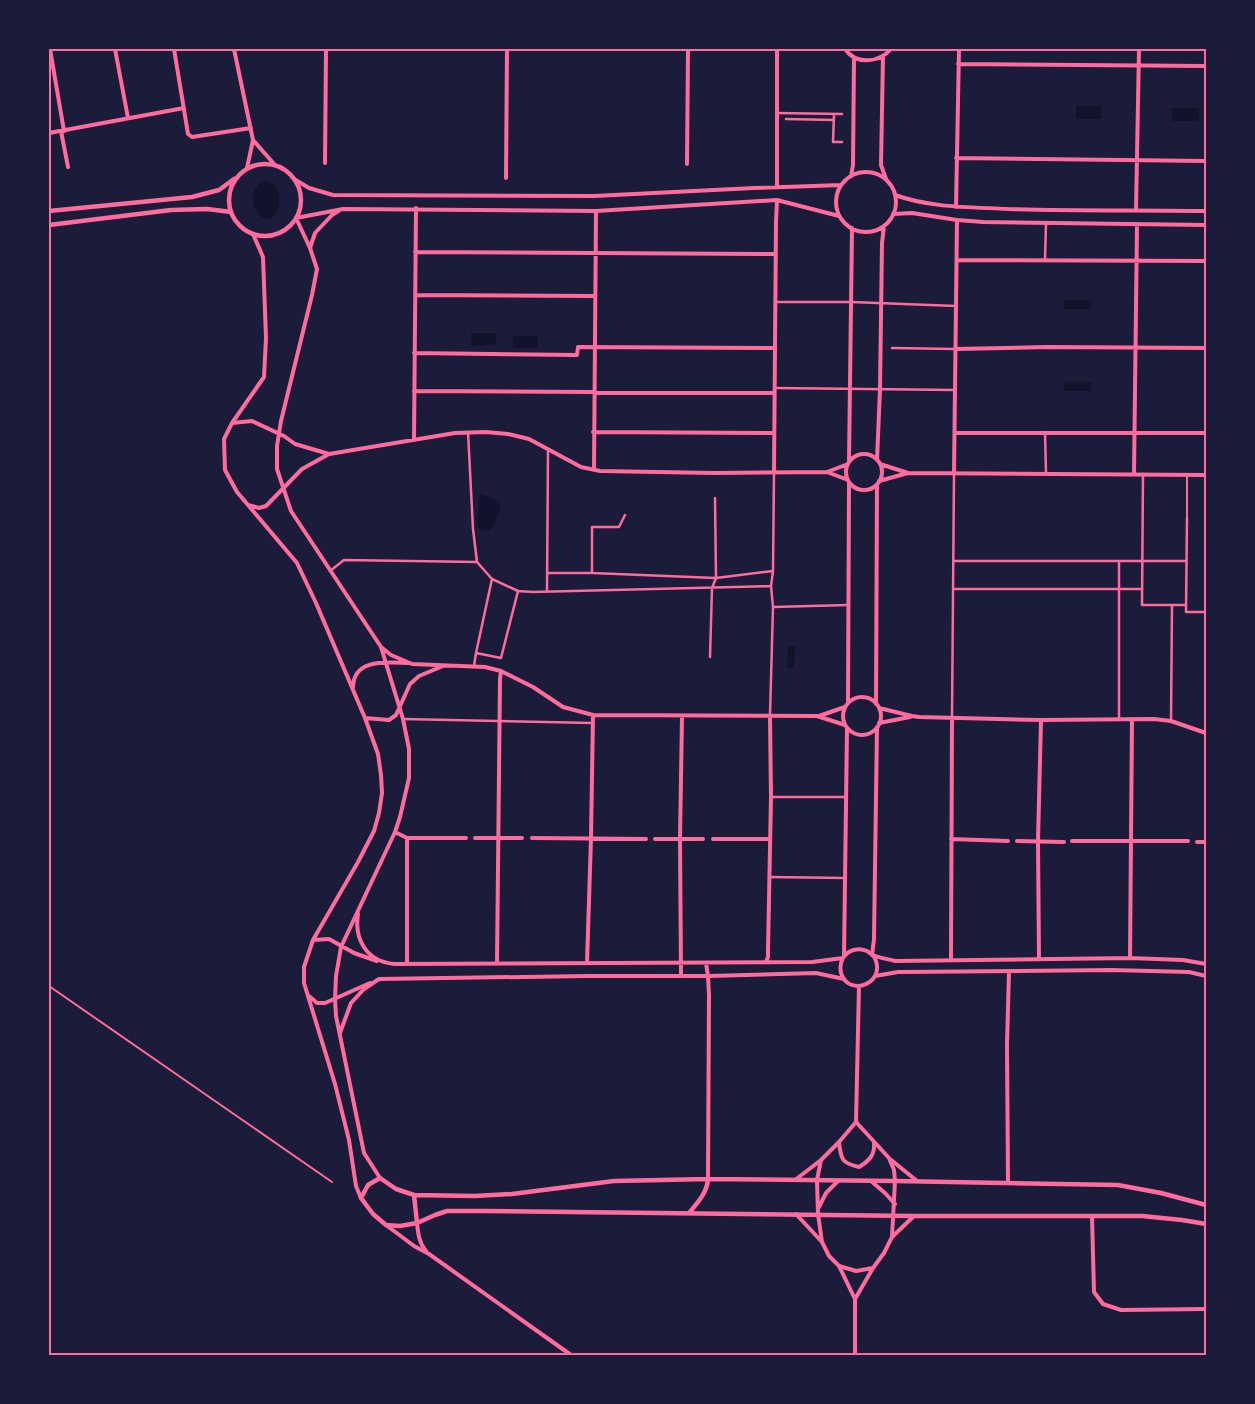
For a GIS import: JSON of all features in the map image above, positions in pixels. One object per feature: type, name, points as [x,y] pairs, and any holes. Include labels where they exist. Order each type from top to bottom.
[{"type":"street","points":[[50,49],[68,168]]},
{"type":"street","points":[[115,49],[128,118]]},
{"type":"street","points":[[174,49],[188,134],[192,137],[251,128]]},
{"type":"street","points":[[234,49],[253,140],[247,168]]},
{"type":"street","points":[[324,163],[326,49]]},
{"type":"street","points":[[506,178],[507,49]]},
{"type":"street","points":[[687,164],[688,49]]},
{"type":"street","points":[[777,49],[777,187]]},
{"type":"street","points":[[845,49],[854,57],[868,61],[883,56],[891,49]]},
{"type":"street","points":[[956,207],[959,49]]},
{"type":"street","points":[[1136,210],[1139,49]]},
{"type":"street","points":[[883,56],[881,165],[886,179]]},
{"type":"street","points":[[851,176],[853,165],[854,57]]},
{"type":"street","points":[[958,64],[1206,66]]},
{"type":"street","points":[[49,133],[184,108]]},
{"type":"street","points":[[776,113],[842,114]]},
{"type":"street","points":[[834,114],[833,142],[842,142]]},
{"type":"street","points":[[786,119],[834,120]]},
{"type":"street","points":[[253,140],[275,165]]},
{"type":"street","points":[[956,158],[1206,161]]},
{"type":"street","points":[[49,211],[192,197],[219,190],[247,168],[263,164],[275,165],[286,170],[294,179],[301,197],[296,218],[283,231],[273,235],[253,234],[244,229],[236,222],[231,212],[229,201],[230,189],[235,179]]},
{"type":"street","points":[[861,172],[878,174],[886,179],[892,186],[896,204],[894,214],[889,221],[884,226],[868,232],[852,228],[845,223],[839,216],[836,200],[841,186],[851,176],[861,172]]},
{"type":"street","points":[[294,179],[309,188],[333,195],[594,196],[777,187],[841,186]]},
{"type":"street","points":[[895,194],[924,203],[956,207],[1047,210],[1206,211]]},
{"type":"street","points":[[296,218],[344,208],[596,211],[777,200],[839,216]]},
{"type":"street","points":[[766,962],[768,957],[771,797],[770,717],[773,607],[777,200]]},
{"type":"street","points":[[49,225],[181,209],[207,208],[231,212]]},
{"type":"street","points":[[310,248],[315,233],[332,215],[344,208]]},
{"type":"street","points":[[414,440],[416,208]]},
{"type":"street","points":[[594,470],[596,211]]},
{"type":"street","points":[[894,214],[912,213],[983,222],[1206,225]]},
{"type":"street","points":[[296,218],[310,248],[316,268],[312,295],[279,433],[277,469],[291,511],[381,647],[403,719],[409,749],[409,778],[403,808],[394,832],[341,947],[334,999],[364,1153],[380,1178],[396,1188],[414,1195],[475,1196],[512,1194],[614,1181],[708,1179],[1118,1185],[1161,1193],[1206,1205]]},
{"type":"street","points":[[951,960],[957,220]]},
{"type":"street","points":[[1045,260],[1046,223]]},
{"type":"street","points":[[1134,474],[1136,224]]},
{"type":"street","points":[[827,472],[859,489],[865,490],[874,487],[881,475],[878,462],[882,243],[884,226]]},
{"type":"street","points":[[844,957],[846,727],[843,716],[846,705],[848,605],[849,482],[846,470],[848,463],[850,389],[852,228]]},
{"type":"street","points":[[253,234],[263,257],[266,338],[264,378],[232,423],[224,439],[226,470],[237,492],[296,563],[316,603],[365,718],[378,754],[381,775],[382,794],[374,831],[313,940],[304,967],[304,983],[335,1084],[349,1140],[356,1186],[361,1198],[373,1214],[397,1234],[429,1254],[571,1355]]},
{"type":"street","points":[[415,252],[776,254]]},
{"type":"street","points":[[957,260],[1206,261]]},
{"type":"street","points":[[415,295],[594,296]]},
{"type":"street","points":[[775,302],[851,302],[956,306]]},
{"type":"street","points":[[414,353],[577,355],[578,347],[775,348]]},
{"type":"street","points":[[892,348],[1206,348]]},
{"type":"street","points":[[775,388],[955,390]]},
{"type":"street","points":[[414,392],[774,393]]},
{"type":"street","points":[[232,423],[252,421],[279,433],[295,444],[329,454]]},
{"type":"street","points":[[248,505],[259,508],[266,506],[302,469],[329,454],[468,432],[508,434],[529,439],[581,467],[600,471],[827,472],[848,463],[853,457],[866,454],[878,462],[908,474]]},
{"type":"street","points":[[468,432],[473,529],[477,562],[492,579],[518,591],[547,592],[772,586]]},
{"type":"street","points":[[594,432],[774,433]]},
{"type":"street","points":[[955,432],[1206,433]]},
{"type":"street","points":[[1045,432],[1046,474]]},
{"type":"street","points":[[547,592],[548,450]]},
{"type":"street","points":[[878,482],[908,474],[1206,475]]},
{"type":"street","points":[[1143,474],[1142,605],[1186,606]]},
{"type":"street","points":[[872,955],[874,939],[878,725],[880,718],[877,706],[878,482]]},
{"type":"street","points":[[710,657],[712,588],[716,578],[715,498]]},
{"type":"street","points":[[592,573],[592,527],[620,527],[625,515]]},
{"type":"street","points":[[1187,518],[1186,612],[1206,612]]},
{"type":"street","points":[[330,571],[344,560],[477,562]]},
{"type":"street","points":[[954,561],[1186,561]]},
{"type":"street","points":[[1119,561],[1119,719]]},
{"type":"street","points":[[547,574],[592,573],[716,578],[773,571]]},
{"type":"street","points":[[474,666],[492,579]]},
{"type":"street","points":[[954,589],[1142,589]]},
{"type":"street","points":[[476,653],[501,658],[518,591]]},
{"type":"street","points":[[773,607],[848,605]]},
{"type":"street","points":[[1172,605],[1172,721]]},
{"type":"street","points":[[381,647],[392,655],[412,664]]},
{"type":"street","points":[[353,690],[355,675],[372,663],[474,666],[501,671],[533,687],[563,707],[593,715],[818,716],[846,705],[857,697],[863,697],[872,700],[877,706],[912,716],[1041,720],[1154,718],[1172,721],[1206,732]]},
{"type":"street","points":[[365,718],[388,720],[396,715],[410,684],[419,676],[444,665]]},
{"type":"street","points":[[497,963],[501,671]]},
{"type":"street","points":[[587,963],[593,715]]},
{"type":"street","points":[[681,976],[680,839],[682,716]]},
{"type":"street","points":[[818,716],[846,727],[851,732],[863,735],[873,731],[878,725],[912,716]]},
{"type":"street","points":[[403,719],[592,723]]},
{"type":"street","points":[[1130,958],[1132,719]]},
{"type":"street","points":[[1040,959],[1038,841],[1041,720]]},
{"type":"street","points":[[771,797],[846,797]]},
{"type":"street","points":[[394,832],[407,838],[466,838]]},
{"type":"street","points":[[407,838],[407,964]]},
{"type":"street","points":[[475,838],[522,838]]},
{"type":"street","points":[[532,838],[646,839]]},
{"type":"street","points":[[656,839],[703,839]]},
{"type":"street","points":[[712,839],[770,839]]},
{"type":"street","points":[[951,840],[1008,840]]},
{"type":"street","points":[[1017,841],[1064,842]]},
{"type":"street","points":[[1072,842],[1188,841]]},
{"type":"street","points":[[1197,842],[1206,842]]},
{"type":"street","points":[[769,877],[845,878]]},
{"type":"street","points":[[358,909],[357,928],[360,941],[367,951],[384,963]]},
{"type":"street","points":[[313,940],[329,939],[354,953],[384,963],[407,964],[812,962],[844,957]]},
{"type":"street","points":[[307,994],[317,1003],[325,1003],[379,979],[708,976],[816,972],[844,979],[853,985],[859,986],[868,984],[877,972],[877,963],[872,955],[867,951],[856,949],[850,951],[841,962],[840,971],[844,979]]},
{"type":"street","points":[[872,955],[895,961],[1130,958],[1183,960],[1206,964]]},
{"type":"street","points":[[689,1213],[704,1195],[708,1185],[708,976],[706,963]]},
{"type":"street","points":[[875,976],[898,972],[1112,970],[1190,972],[1206,976]]},
{"type":"street","points":[[1008,1183],[1007,1044],[1009,972]]},
{"type":"street","points":[[340,1033],[351,1003],[364,989],[379,979]]},
{"type":"street","points":[[795,1180],[821,1160],[856,1122],[859,986]]},
{"type":"street","points":[[856,1122],[889,1158],[917,1181]]},
{"type":"street","points":[[839,1142],[840,1156],[847,1164],[859,1167],[869,1161],[875,1150],[874,1142]]},
{"type":"street","points":[[889,1158],[894,1170],[895,1181],[892,1237]]},
{"type":"street","points":[[821,1160],[817,1180],[822,1242]]},
{"type":"street","points":[[361,1198],[368,1185],[380,1178]]},
{"type":"street","points":[[818,1211],[826,1193],[838,1181]]},
{"type":"street","points":[[871,1181],[886,1192],[895,1204]]},
{"type":"street","points":[[414,1195],[419,1238],[422,1246],[429,1254]]},
{"type":"street","points":[[386,1225],[400,1226],[417,1223],[447,1211],[796,1214],[818,1211],[914,1216],[1142,1216],[1206,1224]]},
{"type":"street","points":[[796,1214],[822,1242],[829,1256],[839,1266],[855,1299],[855,1355]]},
{"type":"street","points":[[855,1299],[892,1237],[914,1216]]},
{"type":"street","points":[[1092,1216],[1094,1292],[1103,1304],[1121,1310],[1206,1309]]},
{"type":"street","points":[[839,1266],[856,1271],[873,1268]]},
{"type":"lane","points":[[1187,475],[1187,518]]},
{"type":"lane","points":[[49,986],[332,1182]]},
{"type":"shaded area","points":[[1076,106],[1101,106],[1101,119],[1076,119]]},
{"type":"shaded area","points":[[1172,108],[1199,108],[1199,121],[1172,121]]},
{"type":"shaded area","points":[[266,181],[274,186],[279,194],[279,204],[275,214],[268,219],[262,217],[256,211],[253,203],[255,189]]},
{"type":"shaded area","points":[[1064,300],[1091,300],[1091,309],[1064,309]]},
{"type":"shaded area","points":[[471,333],[496,333],[496,345],[471,346]]},
{"type":"shaded area","points":[[513,336],[538,336],[538,348],[513,348]]},
{"type":"shaded area","points":[[1064,382],[1091,382],[1091,391],[1064,391]]},
{"type":"shaded area","points":[[480,494],[491,497],[501,506],[493,527],[488,531],[482,530],[477,526]]},
{"type":"shaded area","points":[[788,646],[795,646],[794,668],[787,668]]}]
